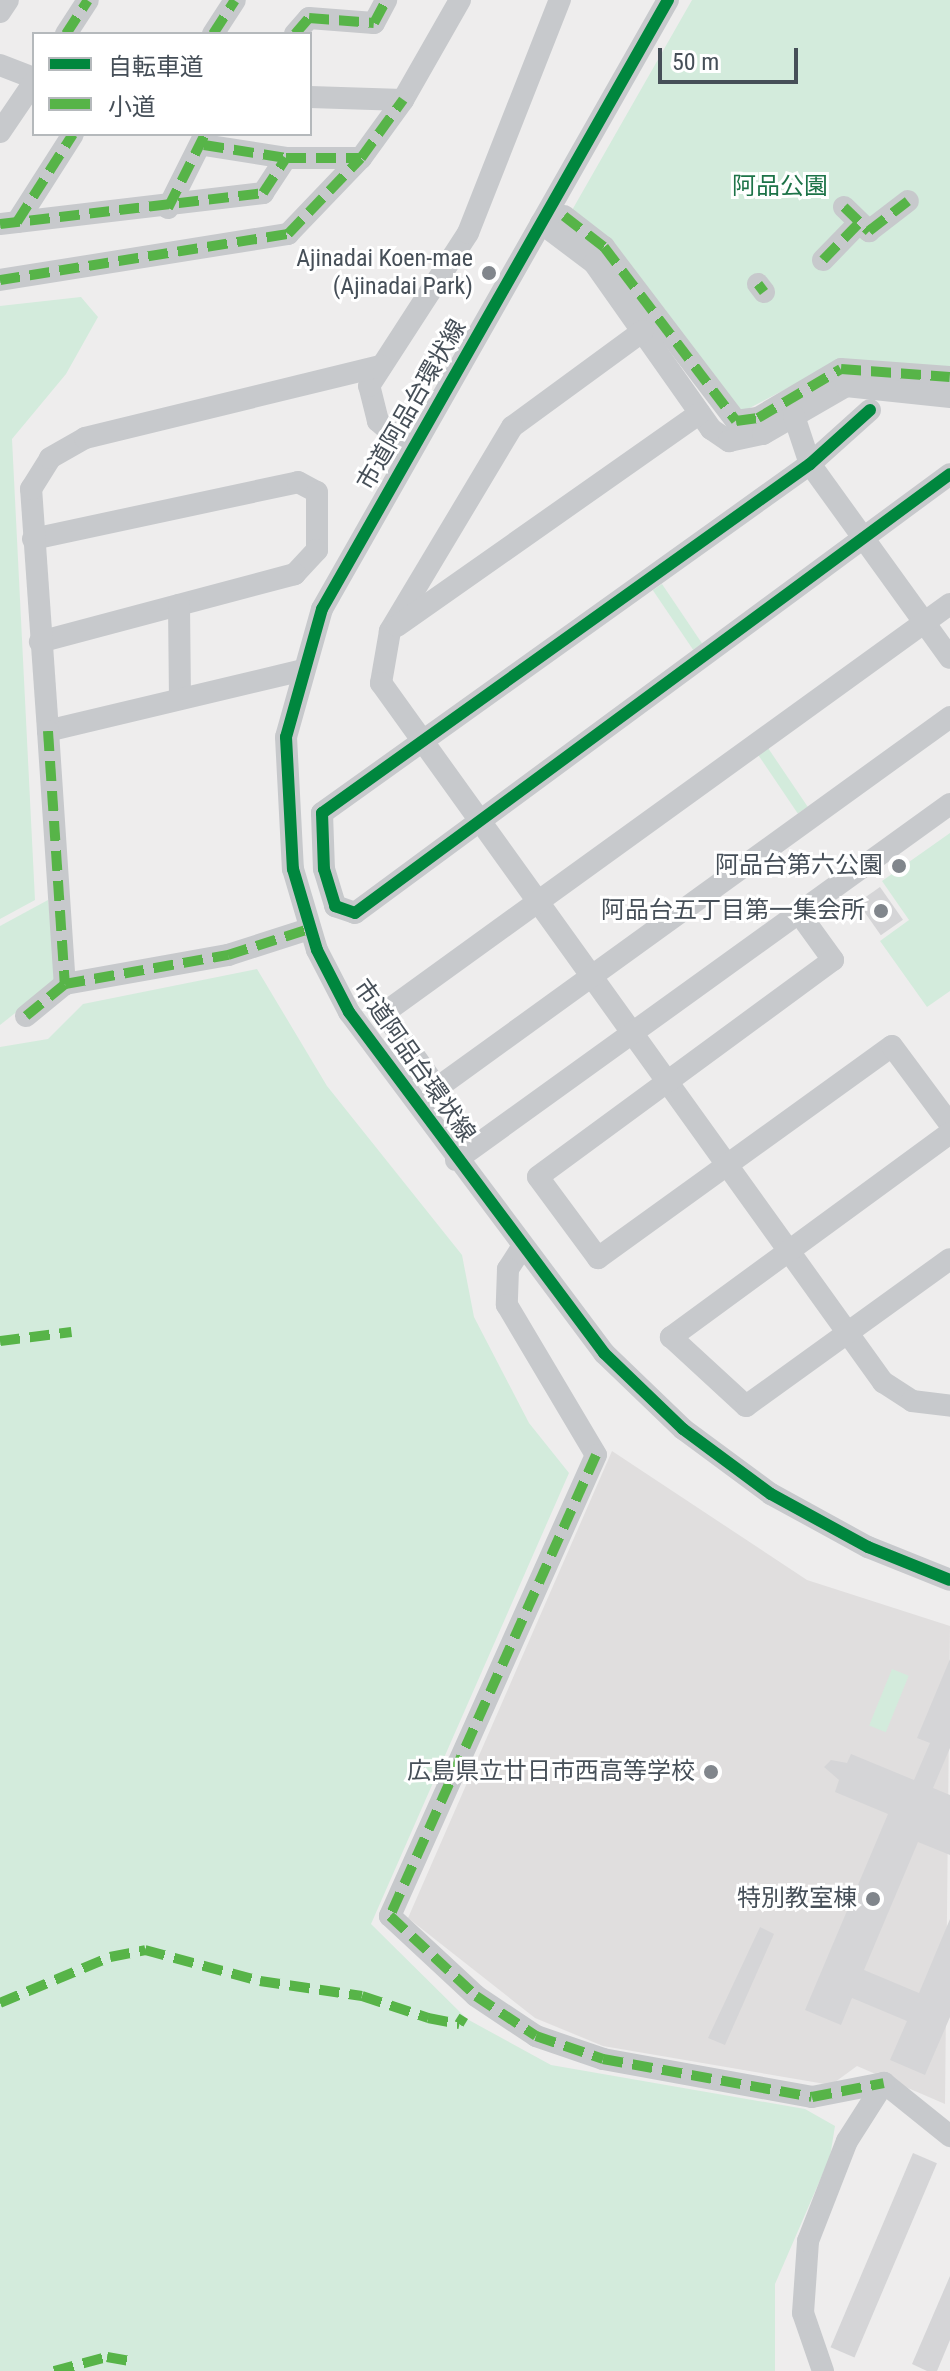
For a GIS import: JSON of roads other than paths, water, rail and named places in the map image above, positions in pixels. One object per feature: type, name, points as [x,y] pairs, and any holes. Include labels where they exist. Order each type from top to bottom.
[{"type":"street","points":[[0,12],[8,0]]},
{"type":"street","points":[[67,32],[88,0]]},
{"type":"street","points":[[214,32],[235,0]]},
{"type":"street","points":[[297,32],[309,18],[374,23],[386,0]]},
{"type":"street","points":[[0,280],[288,234],[361,158],[403,100],[460,0]]},
{"type":"street","points":[[411,450],[368,403],[381,366],[474,222],[560,0]]},
{"type":"street","name":"市道阿品台環状線","points":[[668,0],[322,609],[299,671],[284,803],[309,929],[349,1012],[521,1249],[604,1353],[726,1463],[819,1522],[950,1580]]},
{"type":"street","points":[[0,65],[32,79]]},
{"type":"street","points":[[0,132],[32,83]]},
{"type":"street","points":[[312,97],[403,100]]},
{"type":"street","points":[[8,223],[72,136]]},
{"type":"street","points":[[168,208],[205,139],[286,158],[361,158]]},
{"type":"street","points":[[8,223],[168,208],[263,193],[286,158]]},
{"type":"street","points":[[823,260],[851,216],[869,231],[908,201]]},
{"type":"street","points":[[564,216],[604,247],[736,421],[758,418],[841,369],[950,377]]},
{"type":"street","points":[[541,223],[594,263],[700,413],[729,441],[763,434],[864,383],[950,397]]},
{"type":"street","points":[[643,331],[512,427],[390,631],[381,683],[419,744],[883,1382],[912,1401],[950,1406]]},
{"type":"street","points":[[65,984],[31,489],[65,446],[381,366]]},
{"type":"street","points":[[870,410],[810,464],[322,813],[324,869],[335,906],[355,913],[950,474]]},
{"type":"street","points":[[390,631],[700,413]]},
{"type":"street","points":[[794,416],[810,464],[950,658]]},
{"type":"street","points":[[33,539],[298,482],[317,492],[317,550],[304,569],[40,642]]},
{"type":"street","points":[[438,549],[465,578]]},
{"type":"street","points":[[950,604],[384,1013],[437,1088],[950,717]]},
{"type":"street","points":[[179,605],[180,698]]},
{"type":"street","points":[[48,731],[299,671]]},
{"type":"street","points":[[456,1160],[950,804]]},
{"type":"street","points":[[799,913],[833,960],[538,1177],[598,1258],[892,1046],[950,1124]]},
{"type":"street","points":[[26,1016],[65,984],[228,955],[309,929]]},
{"type":"street","points":[[950,1133],[671,1337],[746,1406],[950,1259]]},
{"type":"street","points":[[521,1249],[508,1269],[507,1305],[596,1455],[390,1916],[476,1996],[536,2036],[603,2059],[812,2097],[884,2083],[950,2136]]},
{"type":"street","points":[[823,2371],[803,2313],[808,2241],[847,2141],[884,2083]]},
{"type":"place","name":"Ajinadai Koen-mae (Ajinadai Park)","points":[[489,273]]},
{"type":"place","name":"阿品台第六公園","points":[[899,866]]},
{"type":"place","name":"阿品台五丁目第一集会所","points":[[881,911]]},
{"type":"place","name":"広島県立廿日市西高等学校","points":[[711,1772]]},
{"type":"place","name":"特別教室棟","points":[[873,1899]]},
{"type":"park label","name":"阿品公園","points":[[780,187]]}]
